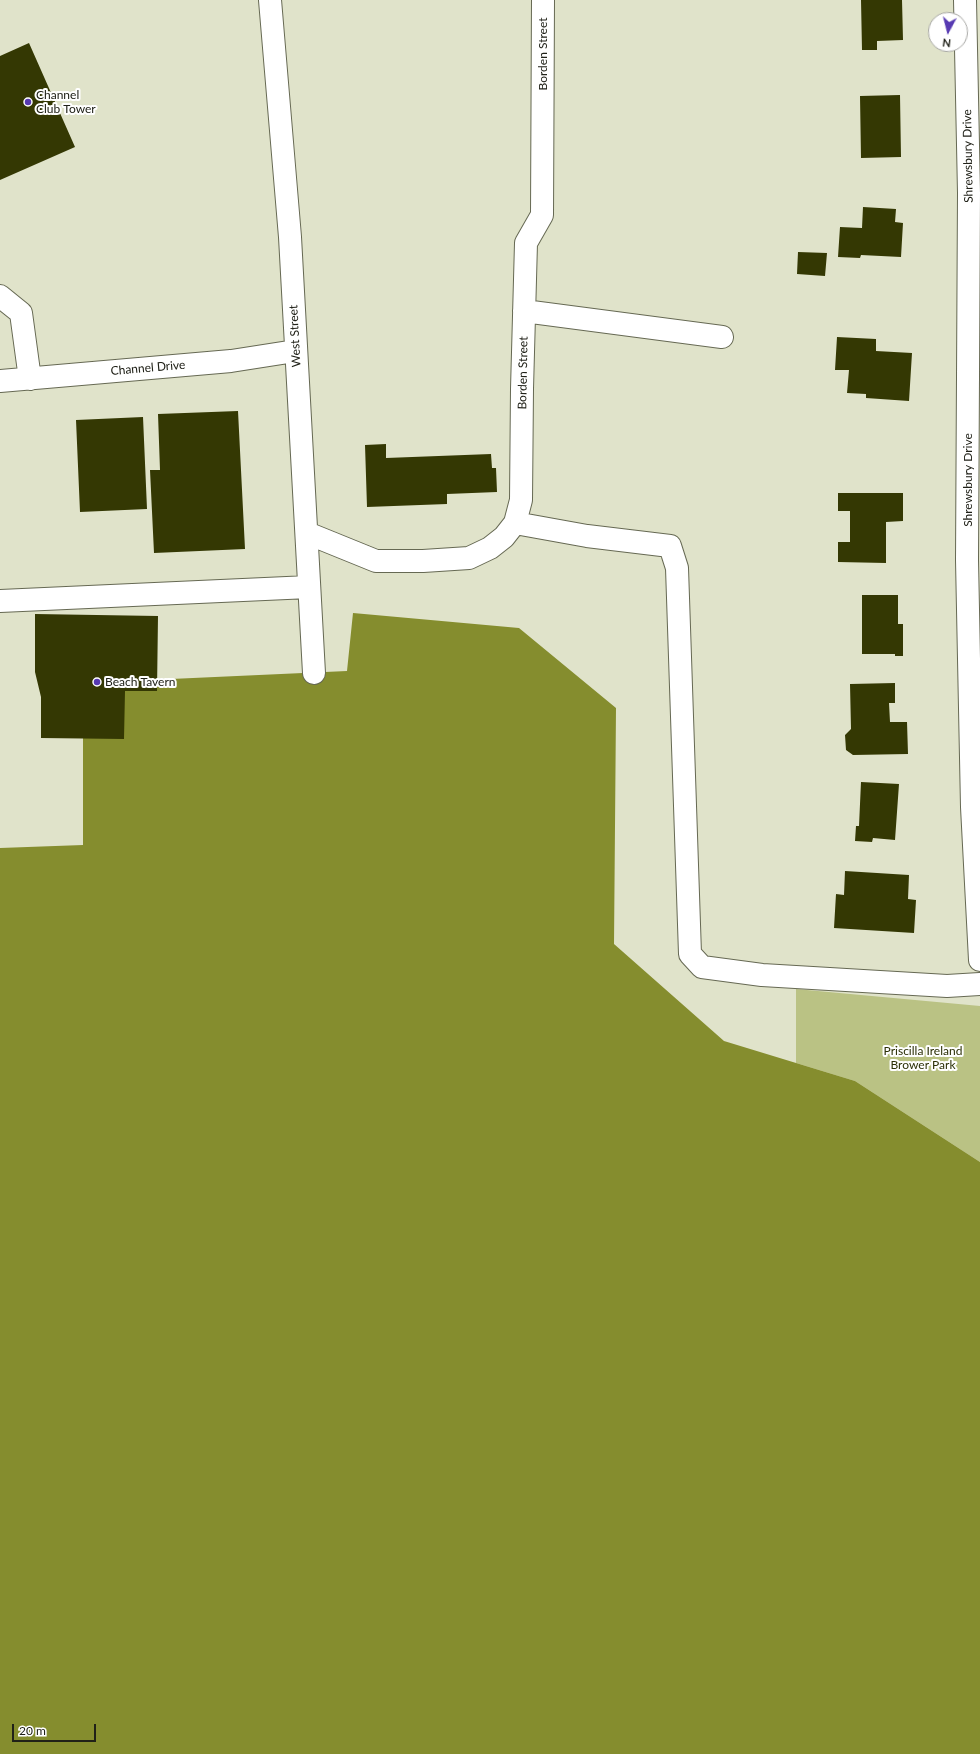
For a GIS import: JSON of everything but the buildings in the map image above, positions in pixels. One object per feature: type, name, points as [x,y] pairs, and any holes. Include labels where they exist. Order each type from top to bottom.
[{"type":"street","name":"West Street","points":[[270,0],[290,237],[295,351],[307,533],[314,673]]},
{"type":"street","name":"Borden Street","points":[[307,533],[376,561],[423,561],[469,558],[490,548],[504,537],[515,523],[522,500],[526,243],[542,215],[543,0]]},
{"type":"street","name":"Shrewsbury Drive","points":[[970,7],[967,568],[972,807],[980,960]]},
{"type":"street","points":[[0,296],[20,313],[30,379]]},
{"type":"street","points":[[524,311],[722,338]]},
{"type":"street","name":"Channel Drive","points":[[0,381],[231,361],[295,351]]},
{"type":"street","points":[[515,523],[586,536],[670,546],[677,568],[690,954],[702,968],[762,975],[808,978],[947,986],[980,984]]},
{"type":"street","points":[[0,602],[309,587]]},
{"type":"green space","name":"Priscilla Ireland Brower Park","points":[[796,989],[980,1006],[980,1162],[855,1081],[796,1063]]},
{"type":"shaded area","points":[[353,613],[519,628],[616,708],[614,944],[724,1041],[855,1081],[980,1162],[980,1754],[0,1754],[0,848],[83,845],[83,683],[347,671]]},
{"type":"place","name":"Channel Club Tower","points":[[28,102]]},
{"type":"place","name":"Beach Tavern","points":[[97,682]]}]
